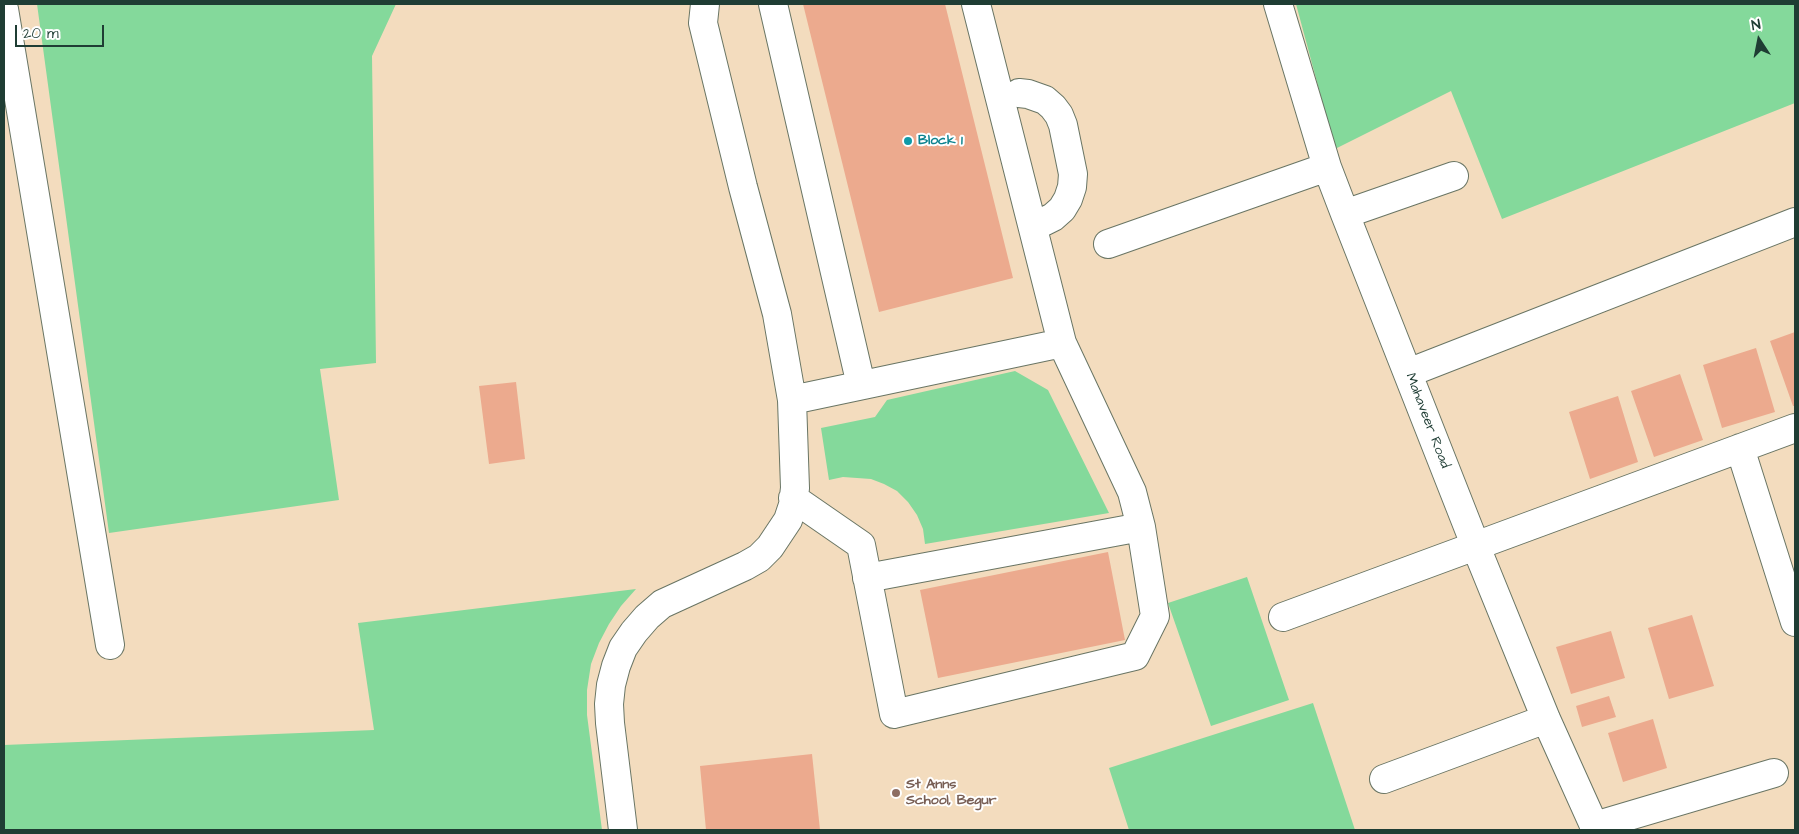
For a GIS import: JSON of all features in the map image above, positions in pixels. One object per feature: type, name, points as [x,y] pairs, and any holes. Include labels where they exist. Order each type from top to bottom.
[{"type":"street","points":[[623,830],[609,704],[614,676],[623,648],[647,617],[662,604],[745,566],[770,547],[780,535],[788,520],[795,488],[792,400],[777,314],[703,24],[704,4]]},
{"type":"street","points":[[773,4],[861,385]]},
{"type":"street","points":[[793,498],[861,545],[894,714],[1135,656],[1155,616],[1141,527],[1132,492],[1062,344],[976,4]]},
{"type":"street","name":"Mahaveer Road","points":[[1278,4],[1327,167],[1345,214],[1546,719],[1596,828]]},
{"type":"street","points":[[4,9],[110,645]]},
{"type":"street","points":[[1020,93],[1045,100],[1059,115],[1063,125],[1073,174],[1072,187],[1062,209],[1054,217],[1033,227]]},
{"type":"street","points":[[1108,244],[1327,167]]},
{"type":"street","points":[[1345,214],[1454,176]]},
{"type":"street","points":[[1408,373],[1795,222]]},
{"type":"street","points":[[792,400],[1062,344]]},
{"type":"street","points":[[1283,617],[1795,428]]},
{"type":"street","points":[[1740,448],[1795,622]]},
{"type":"street","points":[[867,578],[1141,527]]},
{"type":"street","points":[[1384,779],[1546,719]]},
{"type":"street","points":[[1596,828],[1774,773]]},
{"type":"green space","points":[[37,4],[396,4],[372,56],[376,363],[320,369],[339,500],[109,533]]},
{"type":"green space","points":[[1296,4],[1795,4],[1795,103],[1502,219],[1451,91],[1335,149]]},
{"type":"green space","points":[[1015,371],[1048,390],[1109,513],[925,544],[923,529],[917,515],[897,491],[871,479],[843,477],[829,480],[821,428],[875,417],[887,400]]},
{"type":"green space","points":[[1247,577],[1289,700],[1211,726],[1168,603]]},
{"type":"green space","points":[[636,589],[621,606],[599,643],[591,664],[587,690],[587,715],[602,830],[4,830],[4,745],[374,730],[358,623]]},
{"type":"green space","points":[[1313,703],[1355,830],[1129,830],[1109,768]]},
{"type":"building","name":"Block 1","points":[[803,4],[945,4],[1013,278],[879,312]]},
{"type":"building","points":[[1795,332],[1795,406],[1793,406],[1770,341]]},
{"type":"building","points":[[1756,348],[1775,412],[1722,428],[1703,365]]},
{"type":"building","points":[[1680,374],[1703,440],[1654,457],[1631,391]]},
{"type":"building","points":[[516,382],[525,459],[489,464],[479,386]]},
{"type":"building","points":[[1618,396],[1638,462],[1590,479],[1569,412]]},
{"type":"building","points":[[1108,552],[1125,640],[938,678],[920,590]]},
{"type":"building","points":[[1692,615],[1714,686],[1669,699],[1648,628]]},
{"type":"building","points":[[1611,631],[1625,678],[1571,694],[1556,647]]},
{"type":"building","points":[[1609,696],[1616,717],[1582,727],[1576,706]]},
{"type":"building","points":[[1653,719],[1667,768],[1623,782],[1608,733]]},
{"type":"building","points":[[812,754],[820,830],[706,830],[700,766]]},
{"type":"place","name":"Block 1","points":[[908,141]]},
{"type":"place","name":"St Anns School, Begur","points":[[896,793]]}]
